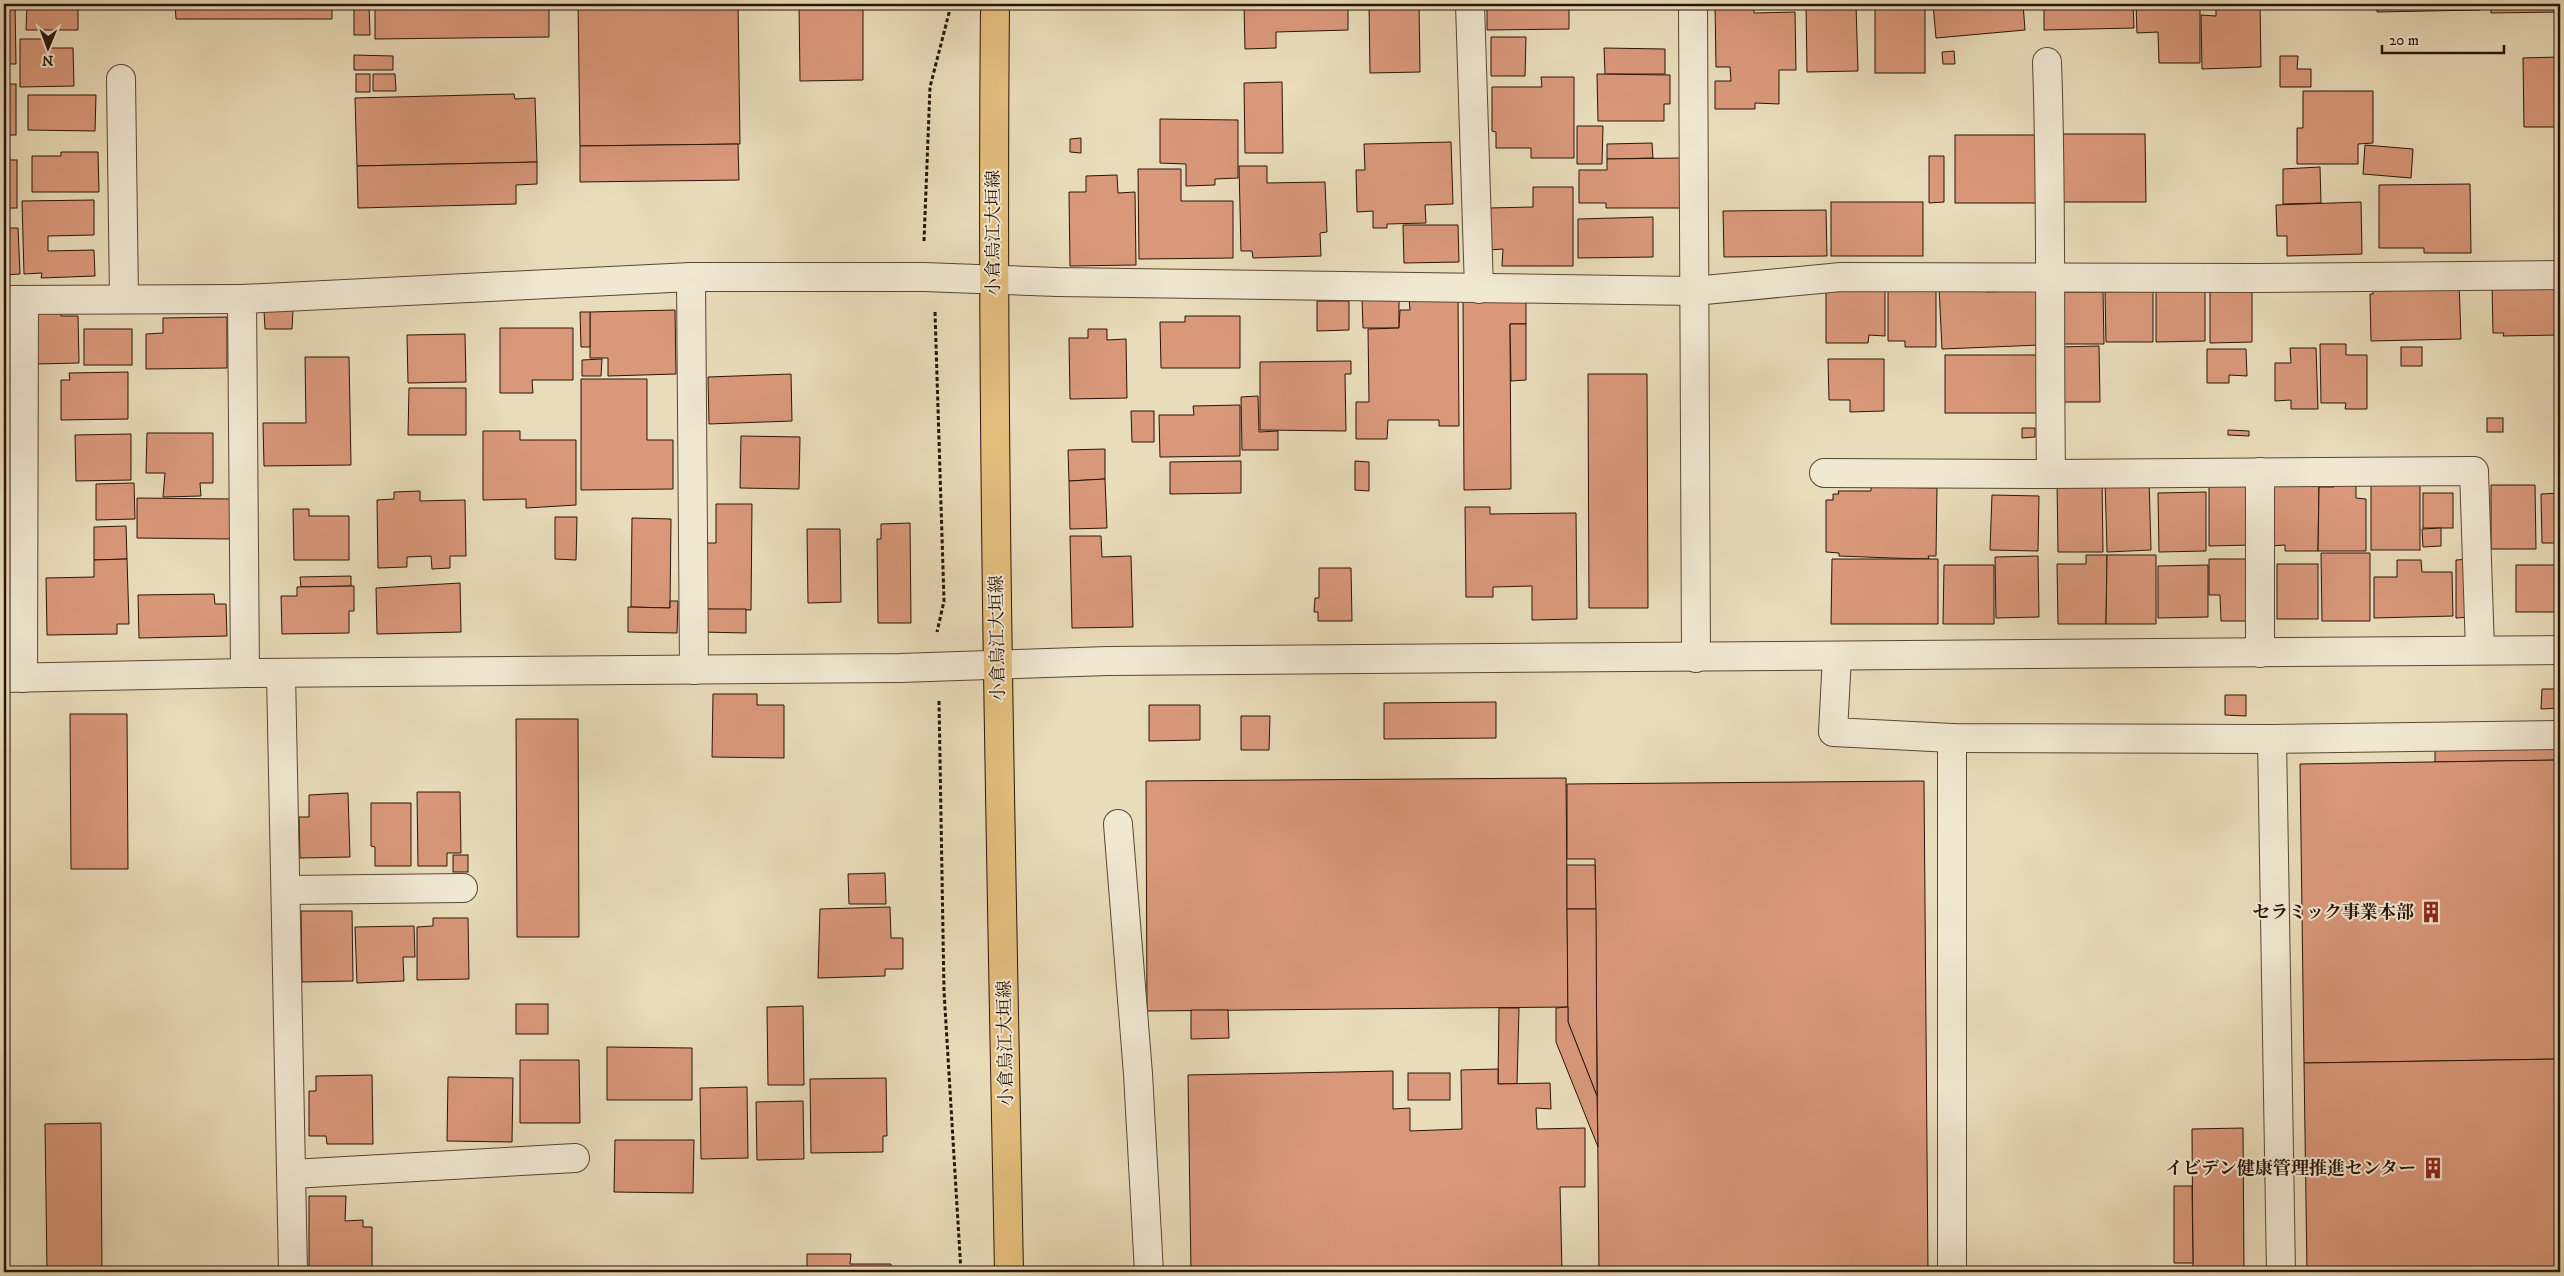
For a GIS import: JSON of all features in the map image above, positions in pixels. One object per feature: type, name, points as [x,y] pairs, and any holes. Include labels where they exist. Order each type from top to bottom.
[{"type":"main road","name":"小倉烏江大垣線","points":[[995,4],[993,281],[997,666],[1009,1272]]},
{"type":"street","points":[[1470,4],[1478,289]]},
{"type":"street","points":[[1693,4],[1696,658]]},
{"type":"street","points":[[2047,62],[2051,169],[2049,277],[2051,474]]},
{"type":"street","points":[[121,79],[124,299]]},
{"type":"street","points":[[2560,275],[2259,278],[1841,277],[1694,291],[993,281],[924,277],[691,277],[242,299],[14,300],[13,678],[245,673],[997,666],[1118,661],[2560,650]]},
{"type":"street","points":[[691,277],[694,670]]},
{"type":"street","points":[[242,299],[245,673]]},
{"type":"street","points":[[1824,473],[2051,474],[2474,471],[2480,650]]},
{"type":"street","points":[[2260,472],[2260,653]]},
{"type":"street","points":[[1837,656],[1833,732],[1952,738],[2272,739],[2560,735]]},
{"type":"street","points":[[281,673],[293,1272]]},
{"type":"street","points":[[1952,738],[1952,1272]]},
{"type":"street","points":[[2272,739],[2281,1272]]},
{"type":"street","points":[[1118,824],[1138,1074],[1149,1272]]},
{"type":"street","points":[[286,890],[463,888]]},
{"type":"street","points":[[292,1174],[575,1158]]},
{"type":"building","points":[[4,4],[15,4],[16,64],[4,64]]},
{"type":"building","points":[[27,4],[78,4],[78,30],[26,30]]},
{"type":"building","points":[[175,4],[332,4],[332,19],[176,19]]},
{"type":"building","points":[[375,4],[549,4],[549,37],[375,39]]},
{"type":"building","points":[[578,4],[738,4],[740,144],[580,146]]},
{"type":"building","points":[[799,4],[863,4],[863,80],[800,81]]},
{"type":"building","points":[[1244,4],[1348,4],[1348,30],[1276,32],[1276,48],[1245,49]]},
{"type":"building","points":[[1369,4],[1419,4],[1420,72],[1370,73]]},
{"type":"building","points":[[1487,4],[1569,4],[1569,29],[1487,30]]},
{"type":"building","points":[[1715,4],[1754,4],[1754,13],[1795,12],[1796,70],[1779,70],[1779,104],[1755,103],[1755,109],[1715,109],[1715,81],[1731,81],[1730,67],[1716,67]]},
{"type":"building","points":[[1806,4],[1856,4],[1858,71],[1807,72]]},
{"type":"building","points":[[1875,4],[1925,4],[1925,73],[1875,73]]},
{"type":"building","points":[[1933,4],[2023,4],[2025,30],[1936,38]]},
{"type":"building","points":[[2044,4],[2133,4],[2134,28],[2044,30]]},
{"type":"building","points":[[2136,4],[2200,4],[2200,63],[2159,63],[2158,32],[2137,33]]},
{"type":"building","points":[[2216,4],[2260,4],[2261,67],[2202,69],[2201,15],[2216,16]]},
{"type":"building","points":[[2377,4],[2480,4],[2480,10],[2377,12]]},
{"type":"building","points":[[2491,4],[2560,4],[2560,12],[2491,13]]},
{"type":"building","points":[[369,6],[370,35],[354,35],[354,7]]},
{"type":"building","points":[[1491,37],[1526,37],[1525,76],[1491,76]]},
{"type":"building","points":[[20,39],[50,39],[50,48],[73,48],[74,86],[20,87]]},
{"type":"building","points":[[1604,48],[1665,49],[1665,74],[1605,74]]},
{"type":"building","points":[[1954,51],[1955,64],[1943,64],[1942,52]]},
{"type":"building","points":[[354,55],[393,56],[393,70],[354,70]]},
{"type":"building","points":[[2280,56],[2298,56],[2297,69],[2311,69],[2311,87],[2280,87]]},
{"type":"building","points":[[2560,57],[2560,127],[2524,127],[2523,58]]},
{"type":"building","points":[[356,74],[370,74],[370,92],[356,92]]},
{"type":"building","points":[[373,74],[395,74],[396,91],[373,91]]},
{"type":"building","points":[[1597,74],[1670,75],[1670,104],[1664,104],[1664,121],[1598,121]]},
{"type":"building","points":[[1541,77],[1574,77],[1574,158],[1531,158],[1531,148],[1496,148],[1496,132],[1492,131],[1492,87],[1542,87]]},
{"type":"building","points":[[1282,82],[1283,153],[1245,153],[1244,83]]},
{"type":"building","points":[[4,84],[16,84],[16,135],[4,135]]},
{"type":"building","points":[[2303,91],[2373,91],[2373,143],[2358,144],[2358,164],[2297,164],[2297,128],[2303,128]]},
{"type":"building","points":[[514,94],[515,99],[535,98],[537,162],[357,166],[355,98]]},
{"type":"building","points":[[28,95],[96,95],[95,131],[28,130]]},
{"type":"building","points":[[1160,119],[1238,120],[1238,178],[1215,179],[1215,185],[1186,186],[1186,164],[1160,163]]},
{"type":"building","points":[[1577,126],[1603,126],[1602,164],[1577,164]]},
{"type":"building","points":[[2054,134],[2145,134],[2146,202],[2054,202]]},
{"type":"building","points":[[1955,135],[2047,135],[2047,203],[1955,203]]},
{"type":"building","points":[[1081,138],[1081,153],[1070,152],[1070,139]]},
{"type":"building","points":[[1451,142],[1453,204],[1425,205],[1426,223],[1387,224],[1387,228],[1373,228],[1373,211],[1357,212],[1356,170],[1365,170],[1364,144]]},
{"type":"building","points":[[1652,143],[1653,158],[1607,159],[1607,144]]},
{"type":"building","points":[[738,144],[739,180],[580,182],[580,146]]},
{"type":"building","points":[[2365,145],[2413,149],[2411,178],[2363,174]]},
{"type":"building","points":[[61,152],[98,152],[99,192],[32,192],[32,156],[61,156]]},
{"type":"building","points":[[1929,156],[1944,156],[1944,202],[1929,203]]},
{"type":"building","points":[[1680,158],[1681,208],[1606,208],[1606,203],[1579,203],[1579,170],[1607,170],[1607,159]]},
{"type":"building","points":[[4,160],[17,160],[17,208],[4,208]]},
{"type":"building","points":[[537,162],[537,184],[516,185],[516,204],[358,208],[357,166]]},
{"type":"building","points":[[1239,166],[1267,166],[1267,183],[1325,182],[1327,232],[1320,233],[1321,256],[1253,258],[1252,251],[1241,251]]},
{"type":"building","points":[[2320,167],[2321,203],[2283,204],[2283,169]]},
{"type":"building","points":[[1138,169],[1181,169],[1181,201],[1233,201],[1233,258],[1139,259]]},
{"type":"building","points":[[1117,175],[1118,193],[1135,192],[1136,265],[1070,266],[1069,192],[1086,192],[1086,176]]},
{"type":"building","points":[[2470,184],[2471,253],[2424,253],[2424,248],[2379,248],[2379,185]]},
{"type":"building","points":[[1533,187],[1573,187],[1573,266],[1502,266],[1503,249],[1489,250],[1489,208],[1533,207]]},
{"type":"building","points":[[94,200],[94,235],[48,236],[48,251],[94,250],[95,276],[41,278],[42,273],[24,274],[22,201]]},
{"type":"building","points":[[1831,202],[1923,202],[1923,256],[1831,256]]},
{"type":"building","points":[[2361,202],[2362,254],[2287,256],[2287,236],[2277,236],[2276,205]]},
{"type":"building","points":[[1826,210],[1827,256],[1724,257],[1723,211]]},
{"type":"building","points":[[1653,217],[1653,257],[1578,258],[1578,219]]},
{"type":"building","points":[[4,219],[8,219],[8,228],[18,228],[20,274],[4,275]]},
{"type":"building","points":[[1403,225],[1458,225],[1459,262],[1404,263]]},
{"type":"building","points":[[2459,282],[2461,339],[2371,341],[2370,294],[2373,294],[2373,288]]},
{"type":"building","points":[[1826,283],[1885,286],[1885,336],[1869,335],[1868,343],[1826,343]]},
{"type":"building","points":[[2038,283],[2040,345],[1942,349],[1939,287],[1986,285],[1986,292],[2017,291]]},
{"type":"building","points":[[2210,283],[2252,283],[2252,342],[2210,343]]},
{"type":"building","points":[[2560,283],[2560,335],[2503,336],[2504,333],[2493,333],[2492,284]]},
{"type":"building","points":[[1888,285],[1936,285],[1936,347],[1905,347],[1905,341],[1888,341]]},
{"type":"building","points":[[2205,289],[2205,341],[2156,342],[2156,290]]},
{"type":"building","points":[[2153,291],[2153,342],[2106,342],[2105,292]]},
{"type":"building","points":[[2056,292],[2103,292],[2104,344],[2055,344]]},
{"type":"building","points":[[1463,294],[1526,301],[1526,324],[1510,324],[1511,489],[1464,490]]},
{"type":"building","points":[[1362,298],[1399,298],[1399,328],[1363,328]]},
{"type":"building","points":[[1409,299],[1458,299],[1459,426],[1439,426],[1439,420],[1388,420],[1387,439],[1356,439],[1356,402],[1369,402],[1368,329],[1399,328],[1400,310],[1410,310]]},
{"type":"building","points":[[1317,301],[1349,301],[1349,330],[1317,331]]},
{"type":"building","points":[[47,306],[60,306],[61,316],[78,316],[79,363],[36,364],[35,318]]},
{"type":"building","points":[[293,310],[292,329],[265,329],[264,311]]},
{"type":"building","points":[[675,310],[676,374],[608,376],[608,358],[590,358],[590,312]]},
{"type":"building","points":[[580,312],[590,312],[590,347],[581,347]]},
{"type":"building","points":[[1185,316],[1240,316],[1240,368],[1161,368],[1160,322],[1185,322]]},
{"type":"building","points":[[227,317],[227,368],[146,369],[146,334],[163,333],[163,318]]},
{"type":"building","points":[[1510,324],[1526,324],[1526,380],[1511,381]]},
{"type":"building","points":[[500,328],[573,328],[573,380],[532,380],[533,393],[500,393]]},
{"type":"building","points":[[84,329],[132,329],[132,365],[84,365]]},
{"type":"building","points":[[1088,329],[1107,329],[1107,340],[1126,339],[1127,398],[1070,399],[1069,338],[1088,338]]},
{"type":"building","points":[[465,334],[466,382],[408,383],[407,335]]},
{"type":"building","points":[[2320,344],[2346,344],[2346,355],[2367,355],[2367,409],[2345,409],[2346,403],[2321,403]]},
{"type":"building","points":[[2099,346],[2100,402],[2058,402],[2058,347]]},
{"type":"building","points":[[2401,347],[2422,347],[2422,366],[2401,366]]},
{"type":"building","points":[[2290,348],[2316,348],[2318,409],[2291,409],[2291,400],[2275,401],[2275,363],[2291,363]]},
{"type":"building","points":[[2207,349],[2246,349],[2247,376],[2229,375],[2229,383],[2207,383]]},
{"type":"building","points":[[1945,355],[2043,355],[2043,413],[1945,413]]},
{"type":"building","points":[[305,357],[349,357],[351,465],[264,466],[263,423],[306,423]]},
{"type":"building","points":[[602,359],[601,376],[582,376],[582,360]]},
{"type":"building","points":[[1828,359],[1884,359],[1884,411],[1850,412],[1850,400],[1829,400]]},
{"type":"building","points":[[1351,361],[1351,374],[1345,374],[1346,431],[1260,430],[1260,362]]},
{"type":"building","points":[[128,372],[128,419],[61,420],[61,380],[70,380],[69,373]]},
{"type":"building","points":[[791,374],[792,421],[709,424],[708,377]]},
{"type":"building","points":[[1588,374],[1647,374],[1648,608],[1589,608]]},
{"type":"building","points":[[581,379],[647,379],[647,440],[673,440],[673,489],[581,490]]},
{"type":"building","points":[[409,388],[466,388],[466,435],[408,435]]},
{"type":"building","points":[[1258,396],[1259,432],[1278,431],[1278,450],[1242,450],[1241,397]]},
{"type":"building","points":[[1240,405],[1240,456],[1160,457],[1159,415],[1194,415],[1193,406]]},
{"type":"building","points":[[1131,411],[1154,411],[1154,442],[1132,442]]},
{"type":"building","points":[[2487,418],[2503,418],[2503,432],[2487,432]]},
{"type":"building","points":[[2022,428],[2035,428],[2035,437],[2022,438]]},
{"type":"building","points":[[2228,430],[2249,431],[2249,436],[2228,435]]},
{"type":"building","points":[[483,431],[520,431],[520,440],[576,440],[576,505],[526,508],[526,499],[483,500]]},
{"type":"building","points":[[147,433],[213,433],[213,483],[200,483],[201,496],[163,497],[165,473],[146,473]]},
{"type":"building","points":[[131,434],[131,480],[76,481],[75,435]]},
{"type":"building","points":[[741,436],[800,437],[799,489],[740,488]]},
{"type":"building","points":[[1105,449],[1105,479],[1069,481],[1068,450]]},
{"type":"building","points":[[1241,461],[1241,493],[1170,494],[1170,462]]},
{"type":"building","points":[[1355,461],[1369,462],[1369,491],[1355,490]]},
{"type":"building","points":[[2149,478],[2151,550],[2107,552],[2105,479]]},
{"type":"building","points":[[1105,479],[1107,528],[1070,529],[1069,481]]},
{"type":"building","points":[[2057,480],[2102,480],[2103,552],[2058,552]]},
{"type":"building","points":[[2209,480],[2251,480],[2251,545],[2209,546]]},
{"type":"building","points":[[2270,480],[2319,480],[2318,551],[2285,551],[2285,545],[2270,546]]},
{"type":"building","points":[[134,483],[135,519],[96,520],[96,484]]},
{"type":"building","points":[[2334,483],[2356,486],[2356,498],[2366,499],[2366,551],[2318,551],[2319,487],[2334,487]]},
{"type":"building","points":[[2371,484],[2420,484],[2420,550],[2371,550]]},
{"type":"building","points":[[2491,485],[2535,485],[2536,549],[2491,549]]},
{"type":"building","points":[[1871,487],[1937,488],[1936,556],[1928,556],[1929,559],[1892,558],[1839,556],[1839,553],[1826,552],[1826,500],[1833,500],[1833,494],[1839,494],[1838,491],[1871,491]]},
{"type":"building","points":[[420,491],[420,501],[465,500],[466,556],[450,556],[450,568],[432,569],[431,556],[407,557],[407,567],[378,568],[377,500],[394,499],[394,492]]},
{"type":"building","points":[[2206,492],[2206,551],[2159,552],[2158,493]]},
{"type":"building","points":[[2423,493],[2453,493],[2453,528],[2423,528]]},
{"type":"building","points":[[2560,493],[2560,543],[2542,543],[2541,494]]},
{"type":"building","points":[[1992,495],[2039,496],[2038,551],[1990,550]]},
{"type":"building","points":[[137,498],[230,499],[230,539],[137,538]]},
{"type":"building","points":[[716,504],[752,504],[751,610],[700,609],[701,543],[716,543]]},
{"type":"building","points":[[1465,507],[1490,507],[1490,514],[1576,513],[1577,619],[1532,620],[1532,586],[1493,587],[1493,597],[1466,597]]},
{"type":"building","points":[[293,509],[309,509],[309,516],[349,516],[349,560],[294,560]]},
{"type":"building","points":[[555,517],[577,517],[576,560],[555,559]]},
{"type":"building","points":[[632,518],[671,519],[670,608],[631,607]]},
{"type":"building","points":[[910,523],[911,623],[878,623],[877,539],[881,539],[881,524]]},
{"type":"building","points":[[126,526],[127,559],[94,560],[94,527]]},
{"type":"building","points":[[2441,528],[2441,546],[2423,547],[2422,529]]},
{"type":"building","points":[[807,529],[840,529],[841,602],[808,603]]},
{"type":"building","points":[[1070,536],[1101,536],[1102,557],[1131,556],[1133,627],[1072,628]]},
{"type":"building","points":[[2321,553],[2370,553],[2370,621],[2322,621]]},
{"type":"building","points":[[2086,555],[2107,555],[2106,624],[2058,624],[2057,564],[2086,564]]},
{"type":"building","points":[[2107,555],[2156,555],[2156,624],[2106,624]]},
{"type":"building","points":[[2038,556],[2039,617],[1996,618],[1995,557]]},
{"type":"building","points":[[127,559],[129,624],[117,624],[117,634],[47,635],[46,578],[94,577],[94,560]]},
{"type":"building","points":[[1832,559],[1938,559],[1938,624],[1831,624]]},
{"type":"building","points":[[2209,559],[2253,559],[2253,621],[2221,621],[2220,595],[2209,595]]},
{"type":"building","points":[[2470,559],[2470,617],[2456,618],[2456,560]]},
{"type":"building","points":[[2397,560],[2421,560],[2422,572],[2452,572],[2453,616],[2374,618],[2374,577],[2397,577]]},
{"type":"building","points":[[2277,564],[2318,564],[2318,619],[2277,619]]},
{"type":"building","points":[[1944,565],[1994,565],[1994,624],[1943,624]]},
{"type":"building","points":[[2208,565],[2208,617],[2158,618],[2158,566]]},
{"type":"building","points":[[2516,565],[2560,565],[2560,612],[2516,612]]},
{"type":"building","points":[[1319,568],[1351,568],[1352,621],[1318,621],[1318,612],[1314,612],[1315,598],[1319,598]]},
{"type":"building","points":[[351,576],[351,586],[301,587],[300,577]]},
{"type":"building","points":[[460,583],[461,632],[377,634],[376,588]]},
{"type":"building","points":[[354,586],[354,611],[349,611],[349,633],[282,634],[281,596],[297,596],[297,587]]},
{"type":"building","points":[[214,594],[215,604],[226,604],[227,636],[139,638],[138,595]]},
{"type":"building","points":[[4,598],[6,598],[7,641],[4,641]]},
{"type":"building","points":[[670,601],[678,601],[677,633],[628,632],[628,607],[670,608]]},
{"type":"building","points":[[703,609],[746,609],[746,633],[702,632]]},
{"type":"building","points":[[2542,689],[2560,689],[2560,708],[2541,709]]},
{"type":"building","points":[[713,694],[757,694],[757,705],[784,705],[784,758],[712,757]]},
{"type":"building","points":[[2225,695],[2246,695],[2246,716],[2225,715]]},
{"type":"building","points":[[1496,702],[1496,738],[1384,739],[1384,703]]},
{"type":"building","points":[[1149,705],[1200,705],[1200,740],[1149,741]]},
{"type":"building","points":[[70,714],[127,714],[128,869],[71,869]]},
{"type":"building","points":[[1241,716],[1270,716],[1269,750],[1241,750]]},
{"type":"building","points":[[516,719],[578,719],[579,937],[517,937]]},
{"type":"building","points":[[2560,740],[2560,760],[2435,762],[2435,742]]},
{"type":"building","name":"セラミック事業本部","points":[[2560,760],[2560,1059],[2304,1063],[2300,764]]},
{"type":"building","points":[[1566,778],[1568,1007],[1147,1011],[1146,781]]},
{"type":"building","points":[[1924,781],[1928,1272],[1599,1272],[1595,859],[1567,859],[1567,784]]},
{"type":"building","points":[[417,792],[460,792],[461,853],[447,853],[447,866],[418,866]]},
{"type":"building","points":[[348,793],[350,857],[300,858],[299,817],[309,817],[309,795]]},
{"type":"building","points":[[371,803],[411,803],[411,866],[375,866],[375,847],[371,846]]},
{"type":"building","points":[[453,855],[468,855],[468,872],[453,872]]},
{"type":"building","points":[[1567,865],[1595,865],[1596,909],[1567,909]]},
{"type":"building","points":[[885,873],[886,904],[849,904],[848,874]]},
{"type":"building","points":[[890,907],[891,938],[903,938],[903,969],[885,969],[885,976],[818,978],[820,909]]},
{"type":"building","points":[[1567,909],[1596,909],[1597,1096],[1568,1022]]},
{"type":"building","points":[[301,911],[352,911],[353,981],[302,982]]},
{"type":"building","points":[[433,918],[468,918],[469,979],[417,980],[417,927],[433,926]]},
{"type":"building","points":[[414,926],[415,957],[403,957],[404,981],[357,983],[355,927]]},
{"type":"building","points":[[516,1004],[548,1004],[548,1034],[516,1034]]},
{"type":"building","points":[[803,1006],[804,1085],[768,1085],[767,1007]]},
{"type":"building","points":[[1568,1007],[1568,1022],[1597,1096],[1598,1147],[1556,1042],[1556,1008]]},
{"type":"building","points":[[1499,1008],[1519,1008],[1517,1084],[1498,1084]]},
{"type":"building","points":[[1191,1010],[1228,1010],[1229,1038],[1191,1039]]},
{"type":"building","points":[[607,1047],[692,1048],[692,1100],[607,1100]]},
{"type":"building","name":"イビデン健康管理推進センター","points":[[2560,1059],[2560,1272],[2307,1272],[2304,1063]]},
{"type":"building","points":[[520,1060],[579,1060],[580,1123],[520,1123]]},
{"type":"building","points":[[1498,1069],[1498,1084],[1550,1083],[1551,1109],[1536,1108],[1537,1129],[1585,1128],[1585,1187],[1560,1187],[1562,1272],[1191,1272],[1188,1075],[1393,1071],[1393,1109],[1410,1108],[1410,1131],[1462,1129],[1461,1070]]},
{"type":"building","points":[[1408,1073],[1450,1073],[1450,1100],[1408,1100]]},
{"type":"building","points":[[372,1075],[373,1144],[327,1144],[326,1136],[309,1136],[309,1091],[316,1091],[316,1076]]},
{"type":"building","points":[[448,1077],[513,1078],[512,1142],[447,1141]]},
{"type":"building","points":[[886,1078],[887,1136],[883,1136],[883,1152],[811,1153],[810,1079]]},
{"type":"building","points":[[747,1087],[748,1158],[701,1159],[700,1088]]},
{"type":"building","points":[[803,1101],[804,1159],[757,1160],[756,1102]]},
{"type":"building","points":[[101,1123],[102,1272],[47,1272],[45,1124]]},
{"type":"building","points":[[2243,1128],[2244,1272],[2193,1272],[2192,1129]]},
{"type":"building","points":[[615,1140],[694,1140],[693,1193],[614,1192]]},
{"type":"building","points":[[2174,1186],[2192,1186],[2193,1263],[2174,1263]]},
{"type":"building","points":[[309,1196],[346,1196],[345,1221],[363,1220],[363,1227],[372,1227],[372,1272],[309,1272]]},
{"type":"building","points":[[807,1254],[851,1254],[850,1264],[891,1264],[891,1272],[807,1272]]},
{"type":"place","name":"セラミック事業本部","points":[[2431,912]]},
{"type":"place","name":"イビデン健康管理推進センター","points":[[2433,1168]]}]
